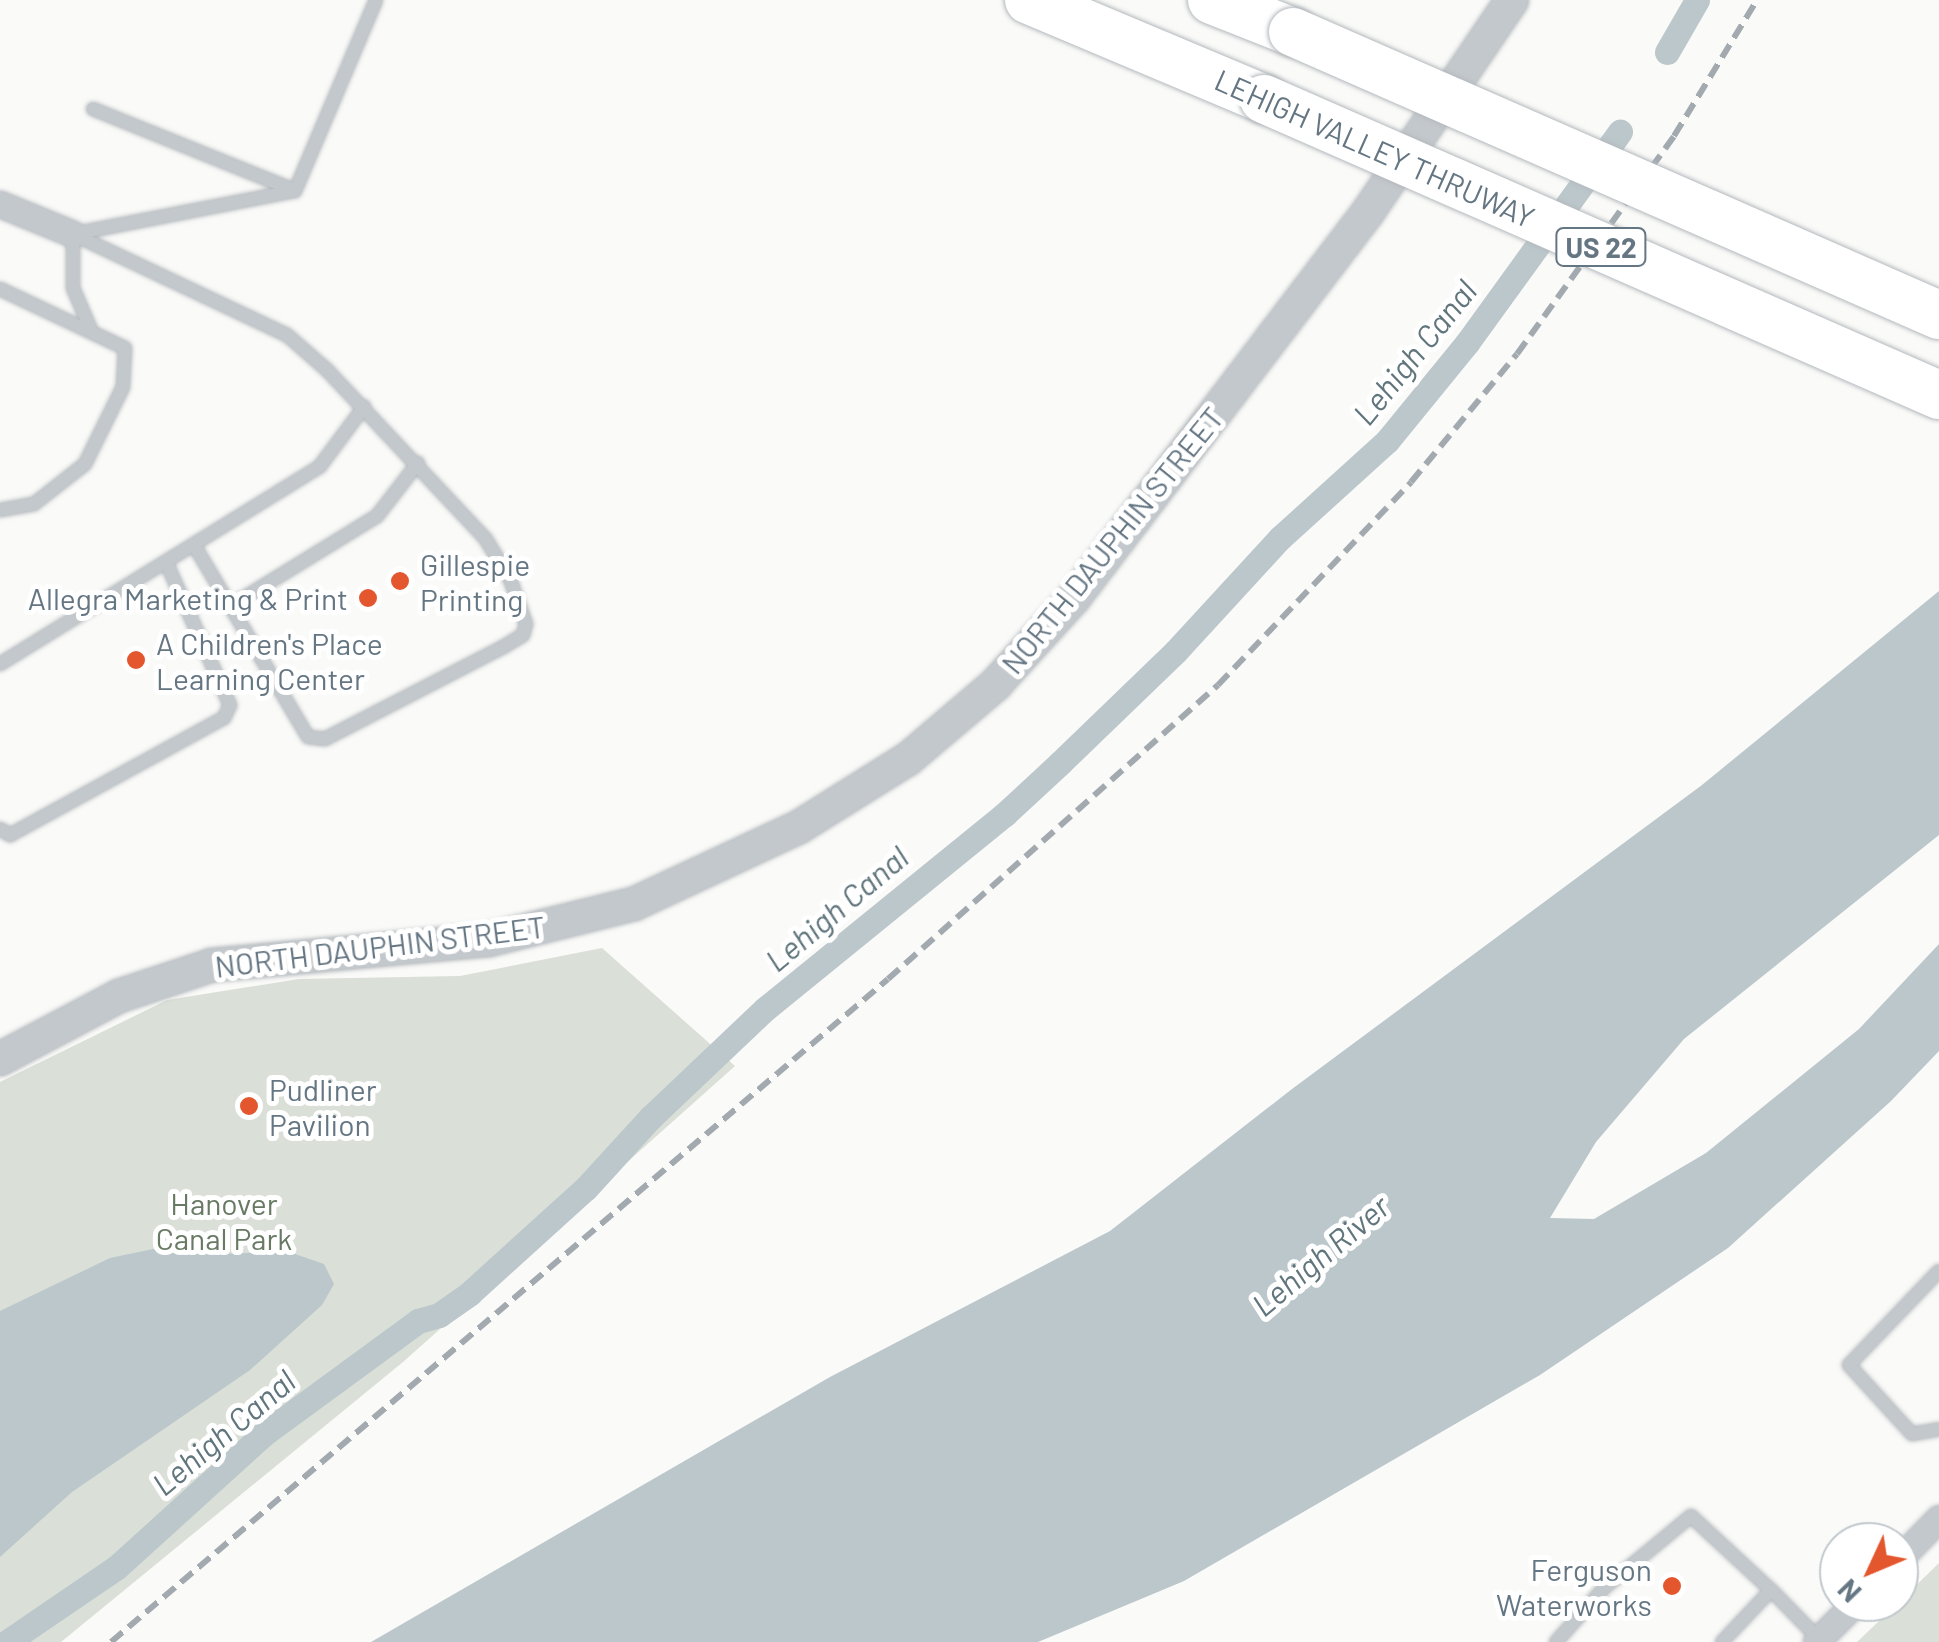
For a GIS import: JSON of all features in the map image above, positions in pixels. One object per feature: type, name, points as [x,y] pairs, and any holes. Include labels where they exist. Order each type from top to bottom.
[{"type":"highway","name":"LEHIGH VALLEY THRUWAY","points":[[1029,0],[1939,395]]},
{"type":"highway","name":"US 22","points":[[1212,0],[1939,315]]},
{"type":"street","name":"NORTH DAUPHIN STREET","points":[[0,1059],[119,996],[212,964],[488,940],[634,904],[799,827],[908,759],[996,684],[1074,598],[1368,212],[1512,0]]},
{"type":"street","points":[[0,204],[73,234]]},
{"type":"street","points":[[1919,1538],[1939,1518]]},
{"type":"street","points":[[1818,1641],[1837,1622]]},
{"type":"lane","points":[[295,192],[376,0]]},
{"type":"lane","points":[[93,109],[295,192]]},
{"type":"lane","points":[[73,234],[295,192]]},
{"type":"lane","points":[[73,234],[73,288],[91,330]]},
{"type":"lane","points":[[73,234],[287,336],[364,407],[486,538],[510,579],[526,624],[523,635],[325,739],[308,737],[194,545]]},
{"type":"lane","points":[[0,289],[124,348],[123,387],[84,464],[34,504],[0,510]]},
{"type":"lane","points":[[0,664],[320,466],[364,407]]},
{"type":"lane","points":[[230,607],[377,516],[418,463]]},
{"type":"lane","points":[[0,829],[10,835],[224,718],[230,705],[166,562]]},
{"type":"lane","points":[[1939,1271],[1849,1365],[1912,1434],[1939,1430]]},
{"type":"lane","points":[[1556,1642],[1604,1588],[1691,1516],[1771,1590],[1818,1641]]},
{"type":"lane","points":[[1722,1642],[1771,1590]]},
{"type":"green space","name":"Hanover Canal Park","points":[[602,948],[735,1066],[403,1362],[61,1642],[0,1642],[0,1082],[167,1000],[299,979],[460,976]]},
{"type":"green space","points":[[1939,1563],[1939,1642],[1857,1642],[1878,1622],[1919,1622],[1919,1582]]},
{"type":"water","name":"Lehigh River","points":[[1939,591],[1939,835],[1684,1039],[1596,1142],[1550,1218],[1594,1219],[1706,1153],[1859,1029],[1939,944],[1939,1051],[1891,1101],[1728,1248],[1540,1375],[1184,1581],[1038,1642],[371,1642],[830,1377],[1110,1231],[1292,1089],[1702,785]]},
{"type":"water","points":[[158,1248],[212,1254],[289,1252],[324,1264],[334,1284],[322,1305],[250,1370],[72,1492],[0,1557],[0,1311],[110,1258]]},
{"type":"waterway","name":"Lehigh Canal","points":[[1667,52],[1697,0]]},
{"type":"waterway","name":"Lehigh Canal","points":[[7,1642],[117,1567],[265,1433],[418,1321],[439,1315],[470,1293],[586,1188],[650,1118],[765,1009],[1005,814],[1060,763],[1176,651],[1280,538],[1387,441],[1467,343],[1620,132]]},
{"type":"railway","points":[[111,1642],[888,979],[1218,685],[1411,482],[1517,354],[1674,136],[1757,0]]},
{"type":"place","name":"Gillespie Printing","points":[[400,581]]},
{"type":"place","name":"Allegra Marketing & Print","points":[[368,598]]},
{"type":"place","name":"A Children's Place Learning Center","points":[[136,660]]},
{"type":"place","name":"Pudliner Pavilion","points":[[249,1106]]},
{"type":"place","name":"Ferguson Waterworks","points":[[1672,1586]]}]
